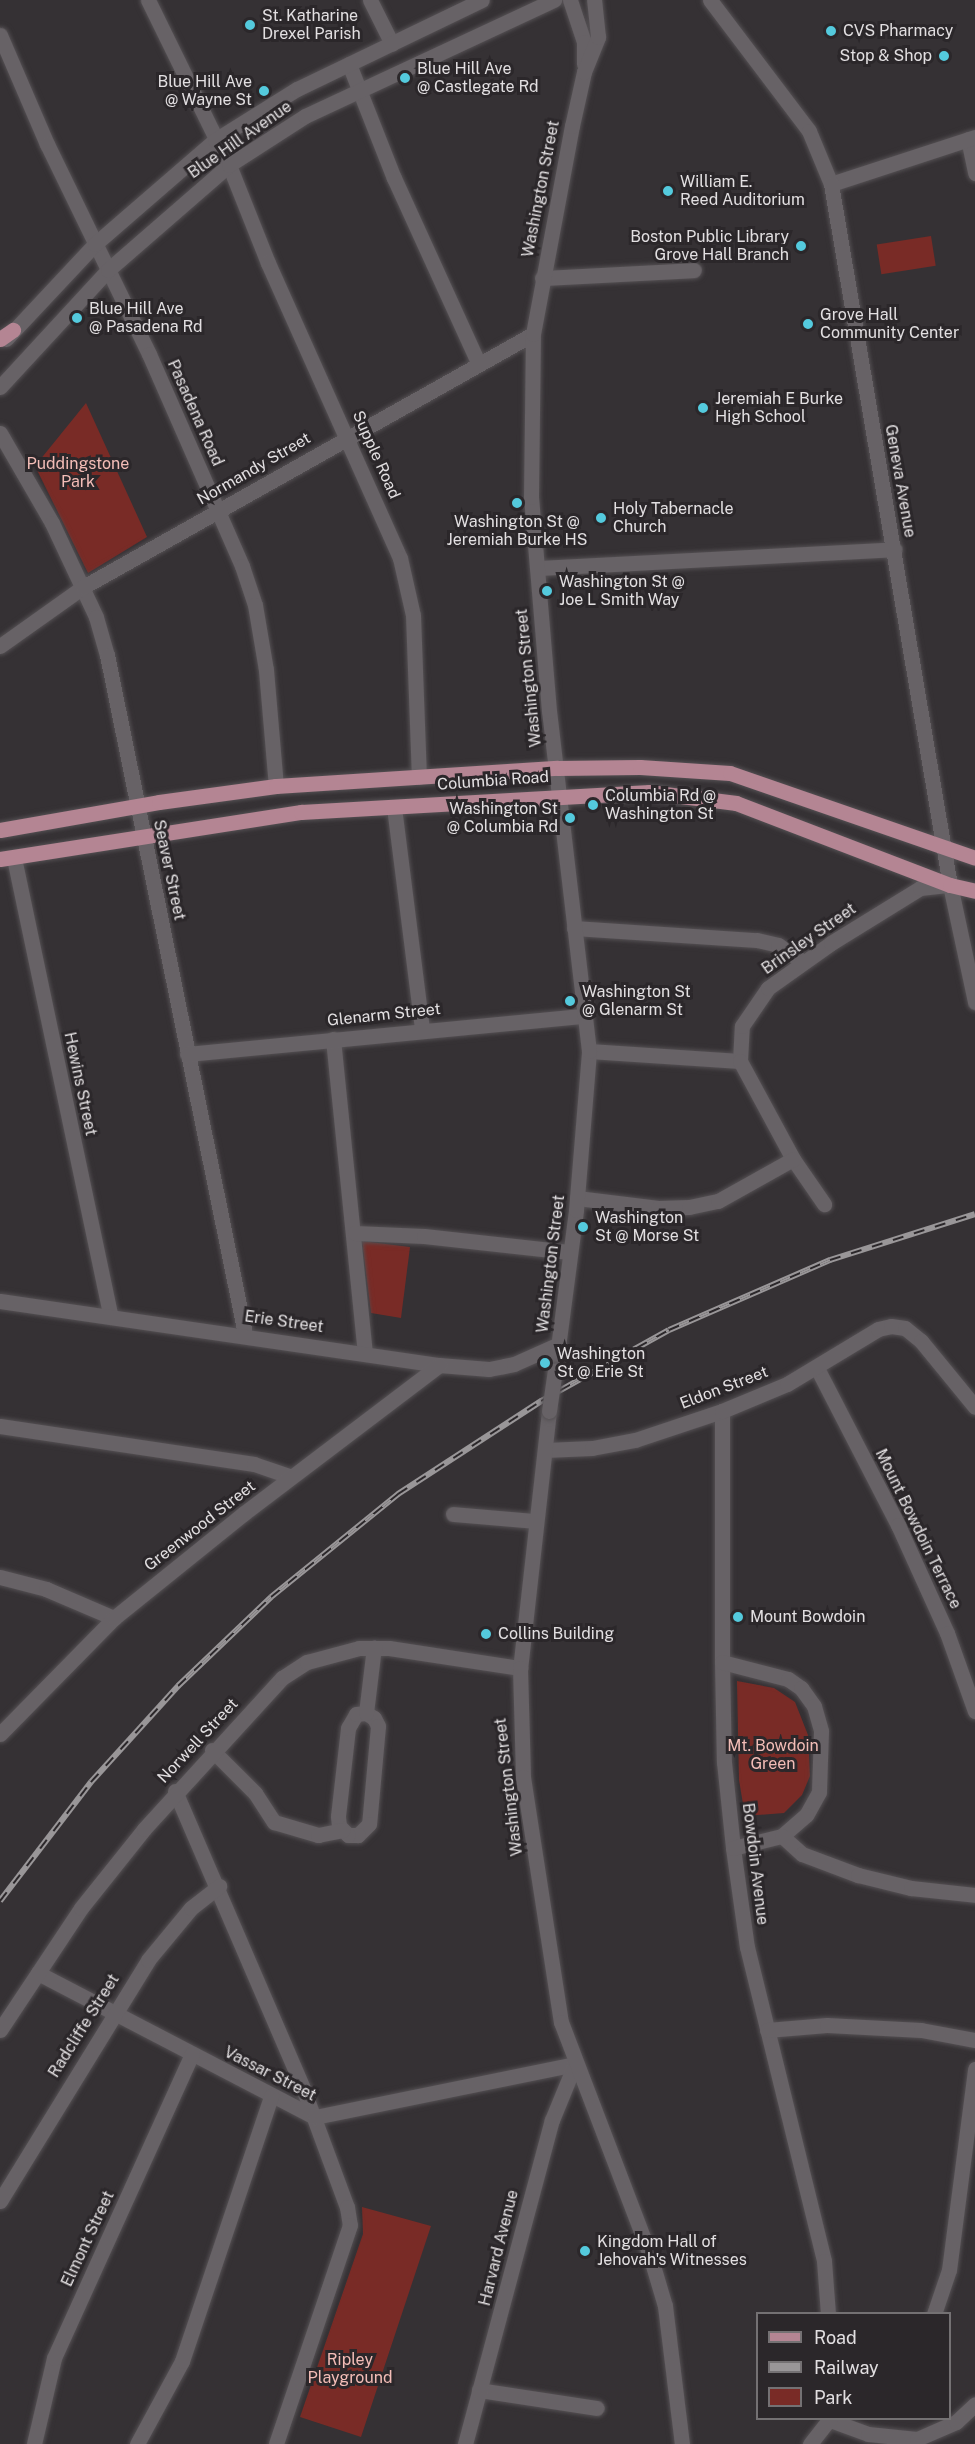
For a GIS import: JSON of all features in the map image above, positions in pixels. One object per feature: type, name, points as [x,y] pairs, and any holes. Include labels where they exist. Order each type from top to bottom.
[{"type":"main road","points":[[0,339],[14,330]]},
{"type":"main road","name":"Columbia Road","points":[[0,831],[137,805],[276,786],[556,768],[651,767],[730,773],[802,796],[944,850],[975,858]]},
{"type":"main road","name":"Columbia Road","points":[[7,859],[300,812],[560,794],[649,792],[736,803],[950,885],[975,891]]},
{"type":"street","name":"Supple Road","points":[[148,0],[229,165],[268,263],[392,537],[408,585],[415,646],[419,777]]},
{"type":"street","points":[[370,0],[392,44]]},
{"type":"street","name":"Blue Hill Avenue","points":[[0,345],[95,244],[215,140],[268,105],[482,0]]},
{"type":"street","name":"Blue Hill Avenue","points":[[0,387],[108,270],[229,165],[305,116],[554,0]]},
{"type":"street","name":"Washington Street","points":[[570,0],[584,42],[584,72]]},
{"type":"street","name":"Washington Street","points":[[594,0],[598,37],[584,72],[542,278],[533,334],[530,467],[537,568],[556,768],[589,1051],[577,1198],[535,1521],[520,1668],[523,1777],[554,1987],[575,2064],[641,2231],[665,2306],[682,2444]]},
{"type":"street","name":"Geneva Avenue","points":[[710,0],[808,131],[831,184],[950,885],[975,1002]]},
{"type":"street","name":"Pasadena Road","points":[[0,34],[219,509],[255,605],[266,670],[276,786]]},
{"type":"street","points":[[349,64],[394,178],[478,362]]},
{"type":"street","points":[[831,184],[971,138],[975,173]]},
{"type":"street","points":[[542,278],[694,270]]},
{"type":"street","name":"Normandy Street","points":[[0,646],[83,587],[478,362],[533,334]]},
{"type":"street","name":"Seaver Street","points":[[0,433],[52,522],[83,587],[107,655],[245,1334]]},
{"type":"street","points":[[537,568],[894,549]]},
{"type":"street","points":[[394,807],[422,1029]]},
{"type":"street","name":"Hewins Street","points":[[7,859],[111,1317]]},
{"type":"street","name":"Brinsley Street","points":[[740,1061],[742,1026],[755,1004],[803,962],[920,888],[950,885]]},
{"type":"street","points":[[574,928],[757,940],[778,945],[803,962]]},
{"type":"street","name":"Glenarm Street","points":[[187,1054],[422,1029],[584,1016]]},
{"type":"street","points":[[333,1039],[355,1233],[365,1352]]},
{"type":"street","points":[[589,1051],[740,1061],[793,1159],[824,1204]]},
{"type":"street","points":[[577,1198],[658,1208],[689,1207],[718,1201],[793,1159]]},
{"type":"street","points":[[355,1233],[424,1236],[569,1252]]},
{"type":"street","name":"Erie Street","points":[[0,1301],[245,1334],[439,1365],[489,1369],[514,1364],[559,1344]]},
{"type":"street","name":"Eldon Street","points":[[545,1450],[592,1448],[635,1440],[722,1410],[817,1368],[878,1329],[904,1328],[921,1341],[975,1407]]},
{"type":"street","name":"Greenwood Street","points":[[0,1734],[114,1618],[439,1365]]},
{"type":"street","name":"Mount Bowdoin Terrace","points":[[817,1368],[908,1546],[947,1634],[975,1711]]},
{"type":"street","name":"Bowdoin Avenue","points":[[722,1410],[724,1762],[734,1848],[747,1947],[824,2261],[828,2312]]},
{"type":"street","points":[[0,1426],[254,1464],[291,1478]]},
{"type":"street","points":[[453,1514],[535,1521]]},
{"type":"street","points":[[0,1577],[46,1589],[114,1618]]},
{"type":"street","points":[[213,1750],[255,1793],[274,1822],[318,1836],[343,1830],[358,1835],[369,1824],[378,1726],[366,1713],[374,1647]]},
{"type":"street","name":"Norwell Street","points":[[0,2030],[81,1908],[175,1791],[290,1673],[331,1653],[374,1647],[520,1668]]},
{"type":"street","points":[[722,1662],[788,1679],[801,1688],[814,1706],[821,1731],[819,1792],[806,1815],[782,1836],[734,1848]]},
{"type":"street","points":[[343,1830],[338,1816],[348,1728],[356,1714],[366,1713]]},
{"type":"street","points":[[175,1791],[219,1886],[315,2117],[350,2224],[276,2444]]},
{"type":"street","points":[[782,1836],[802,1854],[858,1875],[911,1888],[975,1895]]},
{"type":"street","name":"Radcliffe Street","points":[[0,2201],[113,2013],[177,1922],[219,1886]]},
{"type":"street","name":"Vassar Street","points":[[38,1973],[315,2117],[575,2064]]},
{"type":"street","points":[[767,2030],[827,2025],[921,2030],[975,2040]]},
{"type":"street","name":"Elmont Street","points":[[34,2444],[54,2358],[192,2054]]},
{"type":"street","name":"Harvard Avenue","points":[[465,2444],[552,2120],[575,2064]]},
{"type":"street","points":[[934,2312],[949,2270],[975,2068]]},
{"type":"street","points":[[137,2444],[182,2361],[271,2096]]},
{"type":"street","points":[[479,2390],[597,2408]]},
{"type":"street","points":[[833,2420],[868,2434],[917,2439],[956,2422],[975,2404]]},
{"type":"street","points":[[810,2444],[829,2420]]},
{"type":"green space","points":[[931,236],[936,266],[881,274],[877,245]]},
{"type":"green space","name":"Puddingstone Park","points":[[86,403],[147,537],[88,573],[35,466]]},
{"type":"green space","points":[[362,1241],[410,1247],[401,1318],[371,1313]]},
{"type":"green space","name":"Mt. Bowdoin Green","points":[[737,1681],[774,1688],[795,1702],[808,1735],[810,1776],[802,1795],[784,1813],[745,1816],[739,1780]]},
{"type":"green space","name":"Ripley Playground","points":[[362,2207],[431,2226],[361,2437],[300,2417],[363,2234]]},
{"type":"railway","points":[[0,1901],[91,1782],[178,1686],[271,1597],[398,1494],[541,1401],[669,1330],[830,1260],[975,1214]]},
{"type":"place","name":"St. Katharine Drexel Parish","points":[[250,25]]},
{"type":"place","name":"CVS Pharmacy","points":[[831,31]]},
{"type":"place","name":"Stop & Shop","points":[[944,56]]},
{"type":"place","name":"Blue Hill Ave @ Castlegate Rd","points":[[405,78]]},
{"type":"place","name":"Blue Hill Ave @ Wayne St","points":[[264,91]]},
{"type":"place","name":"William E. Reed Auditorium","points":[[668,191]]},
{"type":"place","name":"Boston Public Library Grove Hall Branch","points":[[801,246]]},
{"type":"place","name":"Blue Hill Ave @ Pasadena Rd","points":[[77,318]]},
{"type":"place","name":"Grove Hall Community Center","points":[[808,324]]},
{"type":"place","name":"Jeremiah E Burke High School","points":[[703,408]]},
{"type":"place","name":"Washington St @ Jeremiah Burke HS","points":[[517,503]]},
{"type":"place","name":"Holy Tabernacle Church","points":[[601,518]]},
{"type":"place","name":"Washington St @ Joe L Smith Way","points":[[547,591]]},
{"type":"place","name":"Columbia Rd @ Washington St","points":[[593,805]]},
{"type":"place","name":"Washington St @ Columbia Rd","points":[[570,818]]},
{"type":"place","name":"Washington St @ Glenarm St","points":[[570,1001]]},
{"type":"place","name":"Washington St @ Morse St","points":[[583,1227]]},
{"type":"place","name":"Washington St @ Erie St","points":[[545,1363]]},
{"type":"place","name":"Mount Bowdoin","points":[[738,1617]]},
{"type":"place","name":"Collins Building","points":[[486,1634]]},
{"type":"place","name":"Kingdom Hall of Jehovah's Witnesses","points":[[585,2251]]}]
